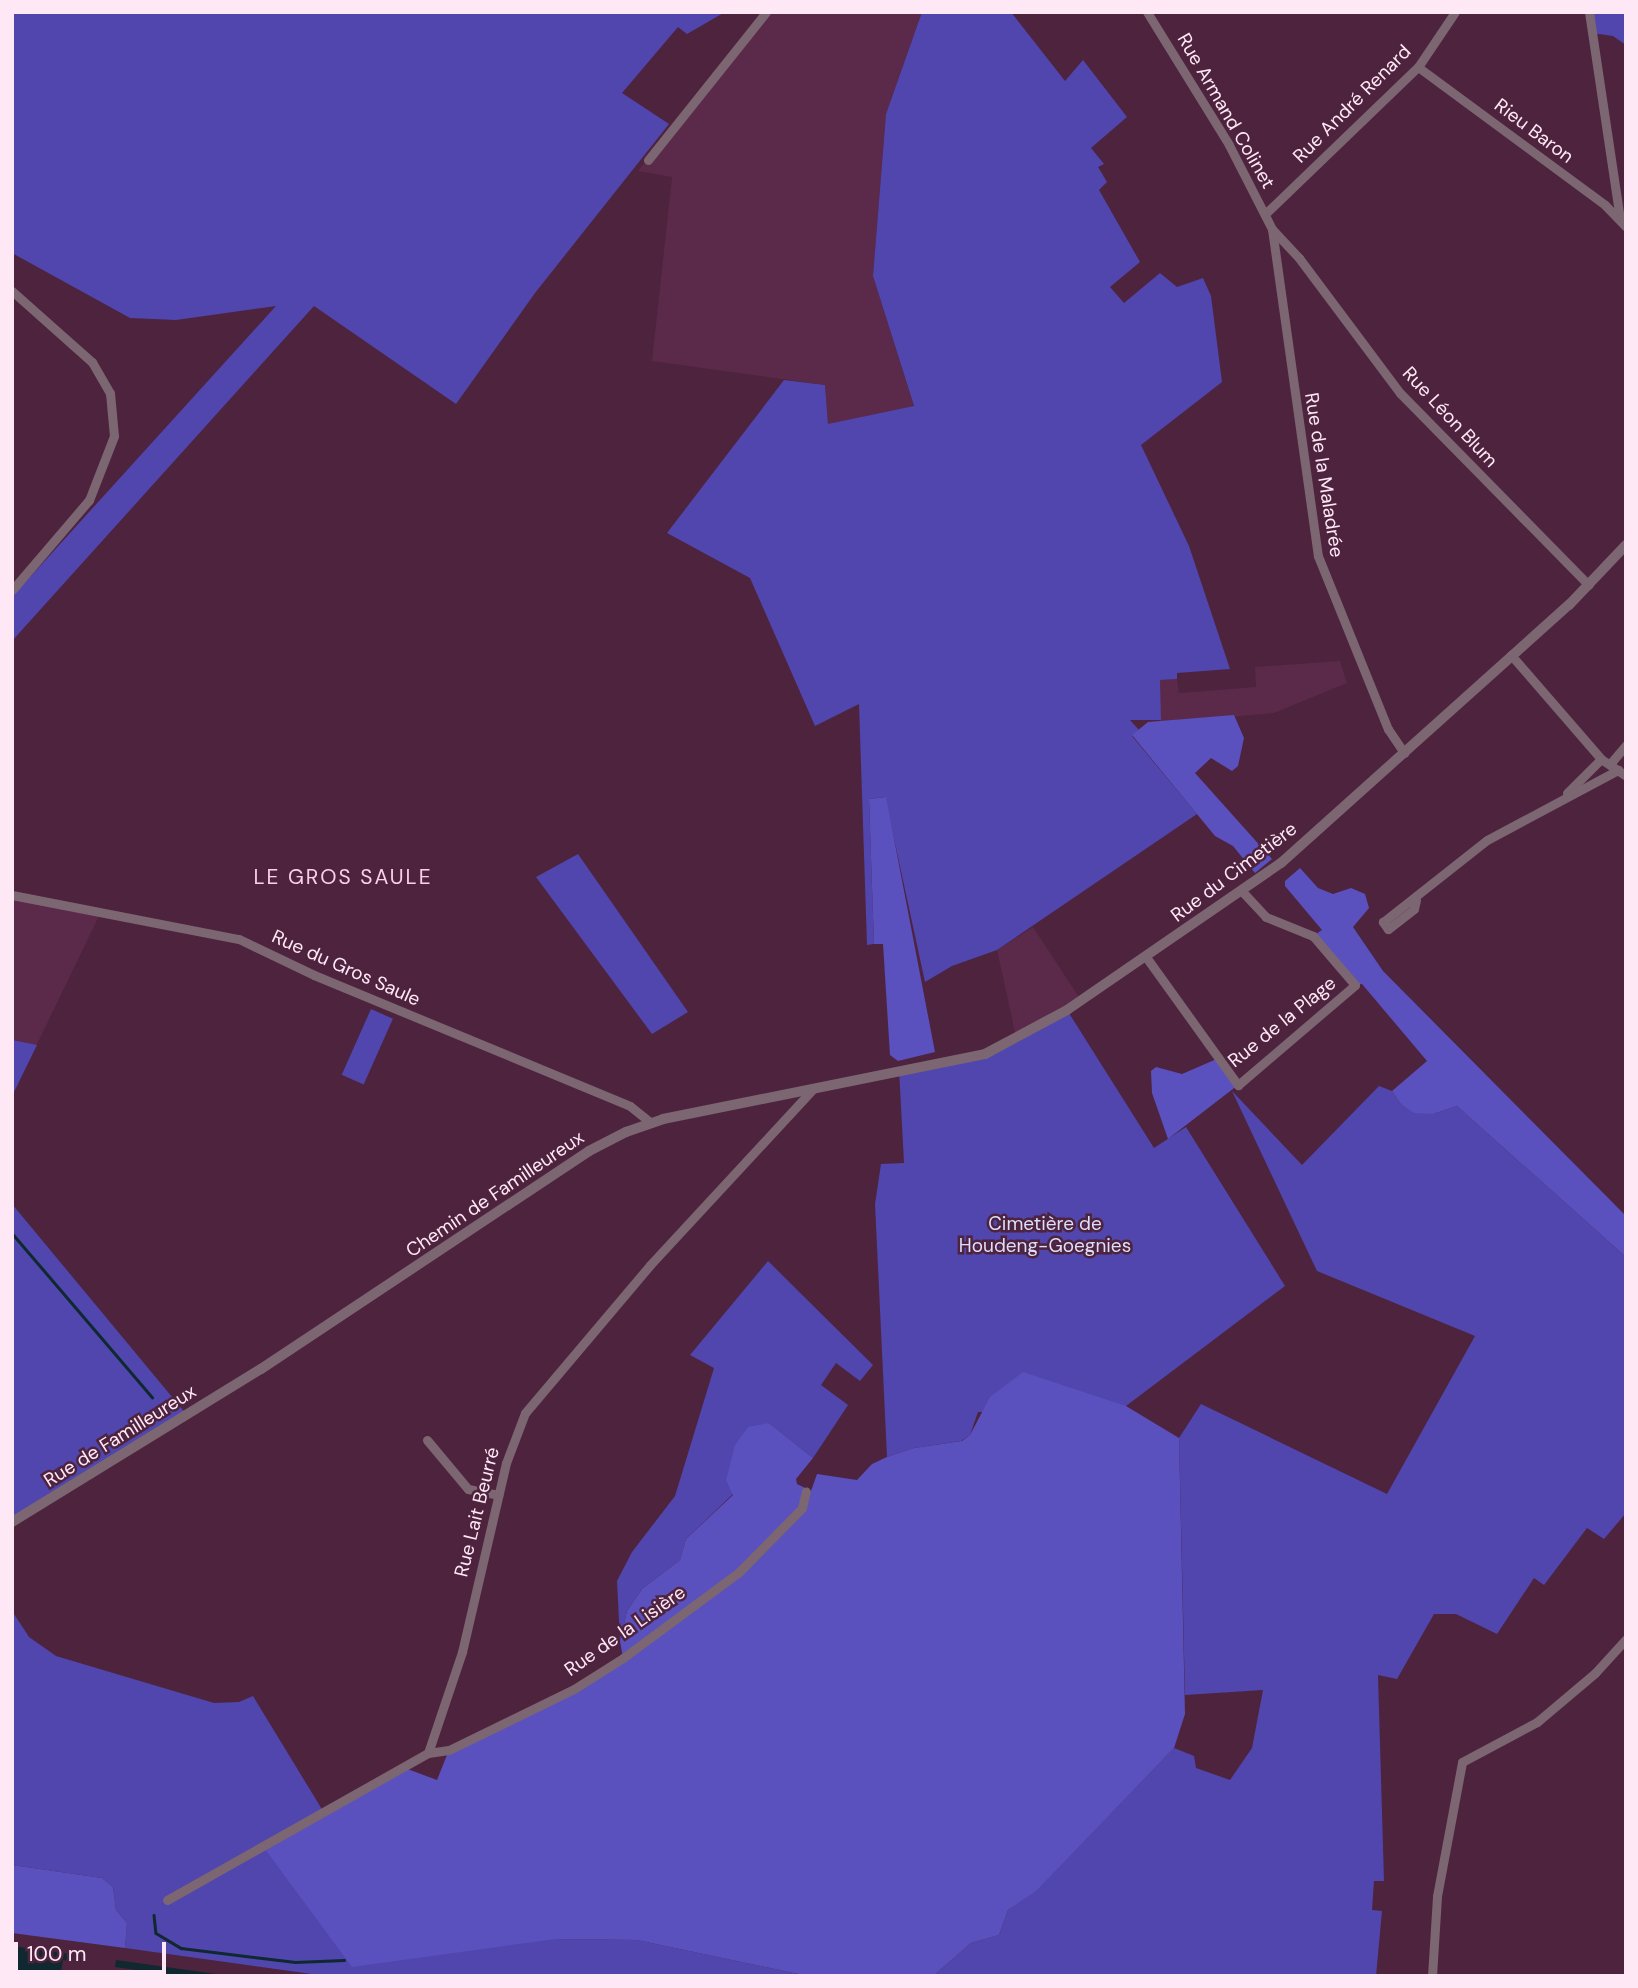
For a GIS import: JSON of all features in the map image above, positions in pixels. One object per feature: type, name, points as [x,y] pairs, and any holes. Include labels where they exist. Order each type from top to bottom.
[{"type":"street","points":[[648,160],[766,12]]},
{"type":"street","name":"Rue Armand Colinet","points":[[1147,12],[1229,145],[1272,229]]},
{"type":"street","name":"Rue André Renard","points":[[1265,214],[1418,66],[1455,12]]},
{"type":"street","points":[[1590,12],[1623,224]]},
{"type":"street","name":"Rieu Baron","points":[[1418,66],[1623,224]]},
{"type":"street","name":"Rue Léon Blum","points":[[1272,229],[1299,258],[1400,393],[1589,585]]},
{"type":"street","name":"Rue de la Maladrée","points":[[1272,229],[1318,556],[1388,729],[1404,753]]},
{"type":"street","points":[[12,291],[92,362],[110,393],[114,436],[89,500],[12,590]]},
{"type":"street","name":"Rue du Cimetière","points":[[787,1094],[992,1052],[1067,1010],[1243,892],[1404,753],[1589,585],[1626,545]]},
{"type":"street","points":[[1511,655],[1614,767]]},
{"type":"street","points":[[1385,925],[1487,840],[1614,767],[1626,744]]},
{"type":"street","points":[[1563,796],[1614,767]]},
{"type":"street","name":"Rue de la Plage","points":[[1146,957],[1238,1085],[1355,985],[1313,936],[1266,917],[1243,892]]},
{"type":"street","name":"Rue du Gros Saule","points":[[12,895],[239,939],[314,975],[629,1106],[650,1122]]},
{"type":"street","name":"Rue Lait Beurré","points":[[428,1752],[462,1652],[498,1495],[519,1424],[533,1401],[815,1087]]},
{"type":"street","name":"Chemin de Familleureux","points":[[246,1379],[589,1151],[650,1122],[787,1094]]},
{"type":"street","name":"Rue de Familleureux","points":[[12,1522],[246,1379]]},
{"type":"street","points":[[427,1440],[468,1489],[498,1495]]},
{"type":"street","name":"Rue de la Lisière","points":[[428,1752],[449,1750],[575,1689],[623,1658],[738,1573],[802,1508],[806,1491]]},
{"type":"street","points":[[1432,1976],[1437,1896],[1460,1765],[1537,1722],[1595,1673],[1626,1639]]},
{"type":"street","points":[[167,1900],[428,1752]]},
{"type":"shaded area","points":[[766,12],[922,12],[886,114],[873,276],[914,407],[828,425],[825,385],[652,361],[672,177],[638,171]]},
{"type":"shaded area","points":[[1340,661],[1347,683],[1274,713],[1160,723],[1159,680],[1177,679],[1179,693],[1256,687],[1255,667]]},
{"type":"shaded area","points":[[1234,715],[1244,738],[1238,766],[1232,771],[1211,758],[1195,773],[1272,859],[1255,873],[1233,846],[1215,836],[1132,735],[1148,722]]},
{"type":"shaded area","points":[[886,797],[935,1052],[898,1061],[890,1055],[883,944],[874,944],[869,799]]},
{"type":"shaded area","points":[[1300,868],[1318,888],[1333,894],[1351,888],[1365,894],[1369,908],[1353,927],[1383,971],[1626,1216],[1626,1257],[1457,1106],[1433,1114],[1414,1113],[1400,1103],[1392,1091],[1427,1061],[1362,984],[1355,985],[1313,936],[1322,930],[1285,886],[1285,881]]},
{"type":"shaded area","points":[[12,896],[101,912],[12,1096]]},
{"type":"shaded area","points":[[1033,927],[1079,997],[1016,1037],[997,950]]},
{"type":"shaded area","points":[[1219,1058],[1238,1085],[1168,1139],[1152,1093],[1151,1071],[1156,1067],[1182,1074]]},
{"type":"shaded area","points":[[1023,1372],[1126,1406],[1179,1438],[1185,1714],[1174,1748],[1036,1891],[1008,1910],[999,1935],[971,1943],[933,1976],[808,1976],[637,1940],[556,1939],[352,1967],[262,1845],[402,1767],[437,1780],[449,1750],[574,1689],[623,1658],[620,1641],[627,1611],[642,1589],[680,1560],[686,1539],[733,1495],[726,1480],[735,1445],[748,1427],[769,1423],[813,1458],[796,1479],[797,1484],[811,1491],[817,1474],[857,1480],[872,1464],[887,1457],[914,1448],[962,1441],[970,1435],[990,1397]]},
{"type":"shaded area","points":[[12,1865],[102,1878],[113,1887],[116,1910],[127,1923],[125,1948],[12,1933]]},
{"type":"green space","points":[[12,12],[725,12],[687,34],[678,27],[622,93],[669,124],[535,293],[456,404],[314,306],[12,641],[12,597],[276,306],[176,320],[130,318],[12,253]]},
{"type":"green space","points":[[922,12],[1011,12],[1065,81],[1083,60],[1127,117],[1091,148],[1104,164],[1098,167],[1107,182],[1099,190],[1140,262],[1110,287],[1124,303],[1160,273],[1177,287],[1203,278],[1211,296],[1222,382],[1141,445],[1189,546],[1230,669],[1177,673],[1177,679],[1160,680],[1161,720],[1130,720],[1139,730],[1132,736],[1197,814],[997,950],[952,966],[925,982],[885,797],[869,799],[874,944],[867,945],[859,704],[815,726],[750,578],[667,533],[784,380],[825,385],[828,424],[914,406],[873,276],[886,114]]},
{"type":"green space","points":[[1589,12],[1626,12],[1626,45],[1613,36],[1592,33]]},
{"type":"green space","points":[[578,854],[688,1012],[652,1034],[536,877]]},
{"type":"green space","points":[[371,1009],[393,1019],[364,1085],[342,1075]]},
{"type":"green space","name":"Cimetière de Houdeng-Goegnies","points":[[1067,1010],[1154,1148],[1186,1127],[1285,1286],[1126,1406],[978,1412],[970,1435],[961,1441],[914,1448],[887,1457],[875,1204],[881,1164],[904,1163],[899,1069],[972,1057]]},
{"type":"green space","points":[[12,1040],[37,1045],[12,1096]]},
{"type":"green space","points":[[1379,1086],[1392,1091],[1400,1103],[1433,1114],[1457,1106],[1626,1257],[1626,1513],[1604,1539],[1587,1528],[1544,1585],[1534,1578],[1497,1634],[1456,1614],[1434,1614],[1397,1679],[1378,1675],[1384,1881],[1374,1881],[1372,1910],[1382,1911],[1376,1976],[933,1976],[971,1943],[999,1935],[1008,1910],[1036,1890],[1174,1748],[1194,1756],[1196,1768],[1230,1780],[1252,1748],[1263,1690],[1185,1695],[1179,1438],[1201,1404],[1387,1494],[1475,1336],[1317,1271],[1232,1091],[1302,1165]]},
{"type":"green space","points":[[12,1204],[187,1415],[12,1522]]},
{"type":"green space","points":[[768,1261],[873,1365],[860,1381],[836,1363],[821,1385],[848,1405],[813,1458],[769,1423],[733,1494],[686,1539],[680,1560],[642,1589],[627,1611],[620,1641],[617,1581],[632,1552],[675,1496],[714,1368],[690,1355]]},
{"type":"green space","points":[[12,1611],[29,1637],[56,1656],[214,1703],[239,1702],[253,1696],[323,1811],[556,1939],[637,1940],[808,1976],[326,1976],[125,1948],[127,1923],[116,1910],[113,1887],[102,1878],[12,1865]]},
{"type":"water","points":[[12,1946],[85,1956],[84,1963],[63,1960],[61,1972],[84,1976],[12,1976]]},
{"type":"water","points":[[116,1960],[230,1976],[144,1976],[144,1971],[115,1967]]},
{"type":"waterway","points":[[12,1233],[152,1397]]},
{"type":"waterway","points":[[154,1915],[156,1933],[181,1948],[295,1962],[344,1960]]},
{"type":"district","name":"LE GROS SAULE","points":[[343,877]]}]
